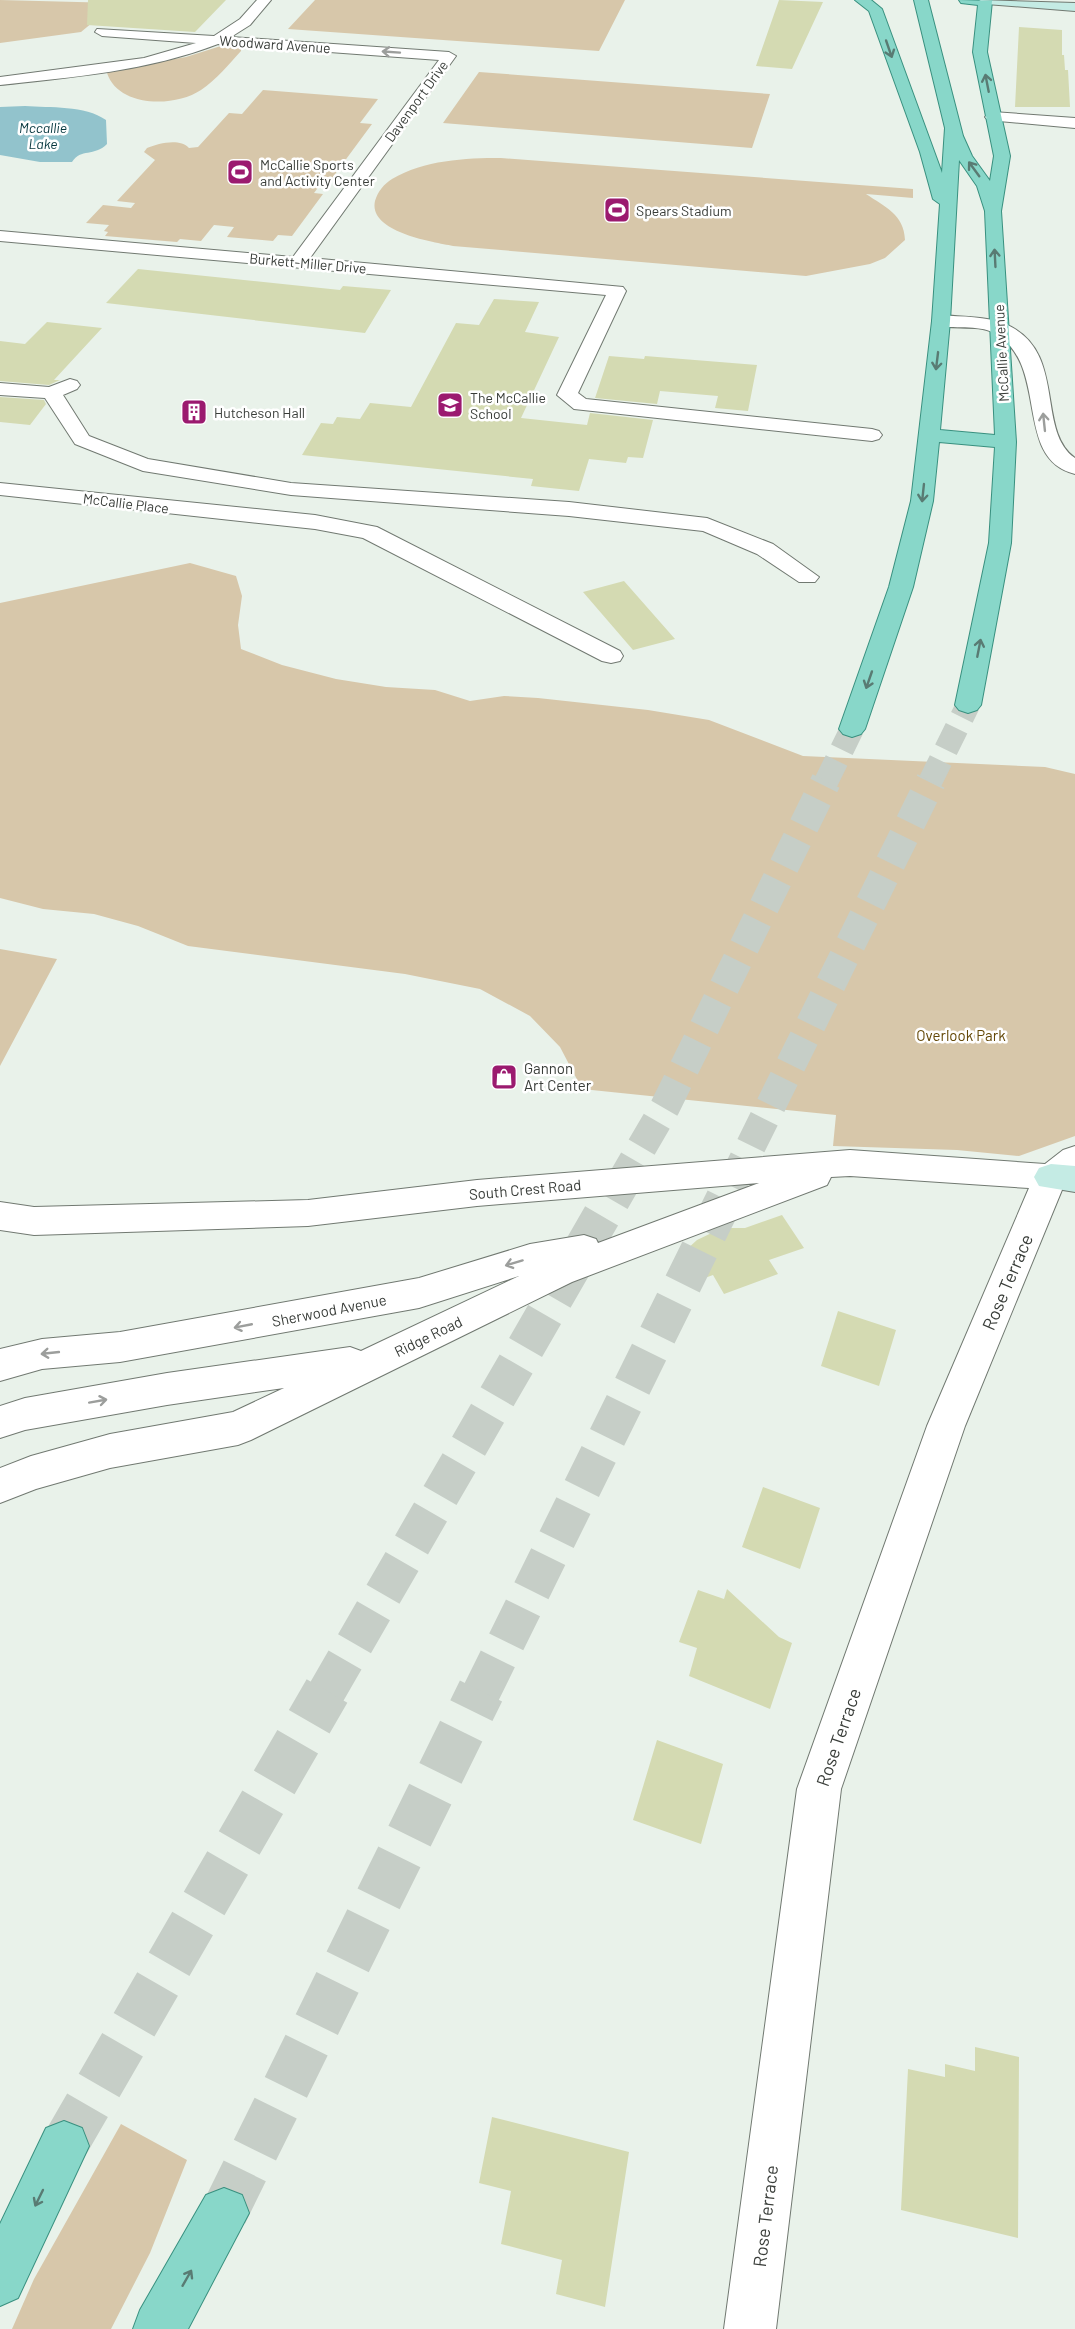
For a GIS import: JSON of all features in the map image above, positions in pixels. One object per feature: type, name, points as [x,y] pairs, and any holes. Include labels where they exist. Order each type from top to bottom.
[{"type":"main road","points":[[862,0],[875,9],[928,152],[941,199],[947,240]]},
{"type":"main road","points":[[921,0],[959,146],[986,186],[993,211]]},
{"type":"main road","points":[[966,0],[985,1]]},
{"type":"main road","name":"McCallie Avenue","points":[[968,705],[1000,543],[1006,442],[993,211],[1002,156],[980,52],[985,1]]},
{"type":"main road","points":[[852,729],[901,587],[922,501],[941,321],[953,127]]},
{"type":"main road","points":[[928,435],[1006,442]]},
{"type":"main road","points":[[0,2280],[64,2146]]},
{"type":"main road","points":[[159,2329],[224,2213]]},
{"type":"street","points":[[0,81],[171,56],[220,40],[247,23],[264,0]]},
{"type":"street","points":[[985,1],[1075,7]]},
{"type":"street","name":"Woodward Avenue","points":[[102,32],[449,56]]},
{"type":"street","name":"Davenport Drive","points":[[298,262],[449,56]]},
{"type":"street","points":[[993,117],[1075,123]]},
{"type":"street","name":"Burkett-Miller Drive","points":[[0,236],[617,291],[567,395],[581,405],[872,435]]},
{"type":"street","points":[[941,321],[999,328],[1023,345],[1039,375],[1045,433],[1055,452],[1075,468]]},
{"type":"street","points":[[0,389],[60,389],[82,440],[142,465],[291,489],[569,509],[706,525],[765,549],[807,577]]},
{"type":"street","name":"McCallie Place","points":[[0,489],[315,522],[369,532],[611,656]]},
{"type":"street","points":[[251,517],[291,489]]},
{"type":"street","points":[[0,501],[38,493]]},
{"type":"street","name":"South Crest Road","points":[[0,1216],[34,1221],[308,1213],[477,1193],[850,1163],[1067,1172]]},
{"type":"street","name":"Ridge Road","points":[[0,1486],[32,1473],[110,1450],[238,1428],[560,1272],[850,1163]]},
{"type":"street","name":"Rose Terrace","points":[[750,2329],[819,1789],[946,1426],[1067,1172]]},
{"type":"street","name":"Sherwood Avenue","points":[[0,1365],[42,1354],[120,1347],[419,1293],[530,1258],[654,1237]]},
{"type":"street","points":[[0,1422],[25,1414],[167,1389],[381,1359]]},
{"type":"green space","points":[[0,0],[116,3],[81,32],[0,43]]},
{"type":"green space","points":[[315,0],[625,0],[599,51],[288,29]]},
{"type":"green space","points":[[224,45],[241,48],[241,51],[207,86],[190,96],[176,100],[148,101],[134,98],[123,93],[113,84],[107,73],[111,70],[186,57]]},
{"type":"green space","points":[[479,72],[770,94],[752,148],[443,123]]},
{"type":"green space","name":"McCallie Sports and Activity Center","points":[[263,90],[378,99],[360,123],[372,124],[327,185],[320,185],[314,193],[323,194],[292,236],[278,235],[273,241],[227,237],[234,227],[214,225],[201,241],[180,239],[177,242],[105,236],[108,232],[104,231],[109,225],[86,223],[103,205],[131,208],[135,203],[117,201],[155,160],[144,152],[147,148],[169,142],[180,143],[189,148],[198,147],[229,113],[242,114]]},
{"type":"green space","points":[[501,158],[913,189],[913,198],[866,194],[892,212],[904,231],[905,240],[885,258],[870,264],[806,276],[453,246],[404,234],[381,221],[375,212],[375,201],[382,188],[389,181],[404,173],[445,161]]},
{"type":"green space","name":"Overlook Park","points":[[190,563],[236,576],[242,596],[238,625],[241,649],[282,665],[336,679],[386,687],[435,690],[470,701],[504,696],[538,698],[648,710],[709,720],[803,756],[1045,767],[1075,774],[1075,1136],[1019,1156],[957,1150],[833,1146],[836,1115],[582,1089],[560,1047],[530,1016],[480,989],[405,974],[188,946],[138,926],[94,914],[43,909],[0,898],[0,603]]},
{"type":"green space","points":[[0,949],[57,959],[0,1066]]},
{"type":"green space","points":[[121,2124],[187,2160],[150,2253],[111,2329],[12,2329],[34,2279]]},
{"type":"water","name":"Mccallie Lake","points":[[0,107],[67,108],[98,115],[106,120],[107,144],[97,150],[79,155],[72,162],[40,162],[0,155]]},
{"type":"building","points":[[88,0],[226,0],[195,32],[87,25]]},
{"type":"building","points":[[779,0],[823,2],[792,69],[756,66]]},
{"type":"building","points":[[1019,27],[1062,30],[1062,55],[1064,55],[1065,70],[1068,70],[1070,107],[1015,107]]},
{"type":"building","points":[[138,269],[340,290],[343,286],[391,290],[365,333],[106,303]]},
{"type":"building","points":[[494,299],[539,302],[525,332],[559,337],[521,418],[587,425],[590,413],[653,420],[643,458],[628,457],[626,463],[589,459],[579,491],[531,486],[533,479],[302,455],[321,423],[333,424],[337,417],[360,419],[370,403],[411,407],[456,323],[479,325]]},
{"type":"building","points":[[47,322],[102,328],[54,380],[60,380],[49,385],[0,381],[0,341],[25,344]]},
{"type":"building","points":[[609,356],[644,359],[645,356],[757,365],[748,411],[715,408],[718,396],[660,391],[657,404],[595,398]]},
{"type":"building","points":[[0,397],[44,400],[46,404],[30,425],[0,422]]},
{"type":"building","points":[[624,581],[675,639],[633,650],[583,592]]},
{"type":"building","points":[[782,1215],[804,1248],[769,1260],[778,1274],[724,1294],[713,1275],[702,1279],[686,1250],[697,1240],[722,1228],[745,1228]]},
{"type":"building","points":[[838,1311],[896,1330],[879,1386],[821,1366]]},
{"type":"building","points":[[763,1487],[820,1508],[800,1569],[742,1547]]},
{"type":"building","points":[[727,1589],[779,1637],[792,1643],[770,1709],[689,1676],[697,1648],[679,1642],[698,1590],[724,1599]]},
{"type":"building","points":[[657,1740],[723,1764],[701,1844],[633,1820]]},
{"type":"building","points":[[975,2047],[1019,2057],[1018,2238],[901,2210],[908,2069],[945,2077],[945,2064],[975,2071]]},
{"type":"building","points":[[492,2117],[629,2152],[605,2307],[556,2294],[562,2260],[501,2244],[511,2191],[479,2183]]},
{"type":"tunnel","points":[[930,782],[968,705]]},
{"type":"tunnel","points":[[826,782],[852,729]]},
{"type":"tunnel","points":[[619,1186],[665,1107],[826,781]]},
{"type":"tunnel","points":[[731,1186],[931,781]]},
{"type":"tunnel","points":[[326,1693],[620,1184]]},
{"type":"tunnel","points":[[481,1693],[732,1184]]},
{"type":"tunnel","points":[[64,2146],[327,1691]]},
{"type":"tunnel","points":[[224,2213],[481,1691]]},
{"type":"place","name":"McCallie Sports and Activity Center","points":[[240,172]]},
{"type":"place","name":"Spears Stadium","points":[[617,210]]},
{"type":"place","name":"The McCallie School","points":[[450,405]]},
{"type":"place","name":"Hutcheson Hall","points":[[194,412]]},
{"type":"place","name":"Gannon Art Center","points":[[504,1077]]}]
